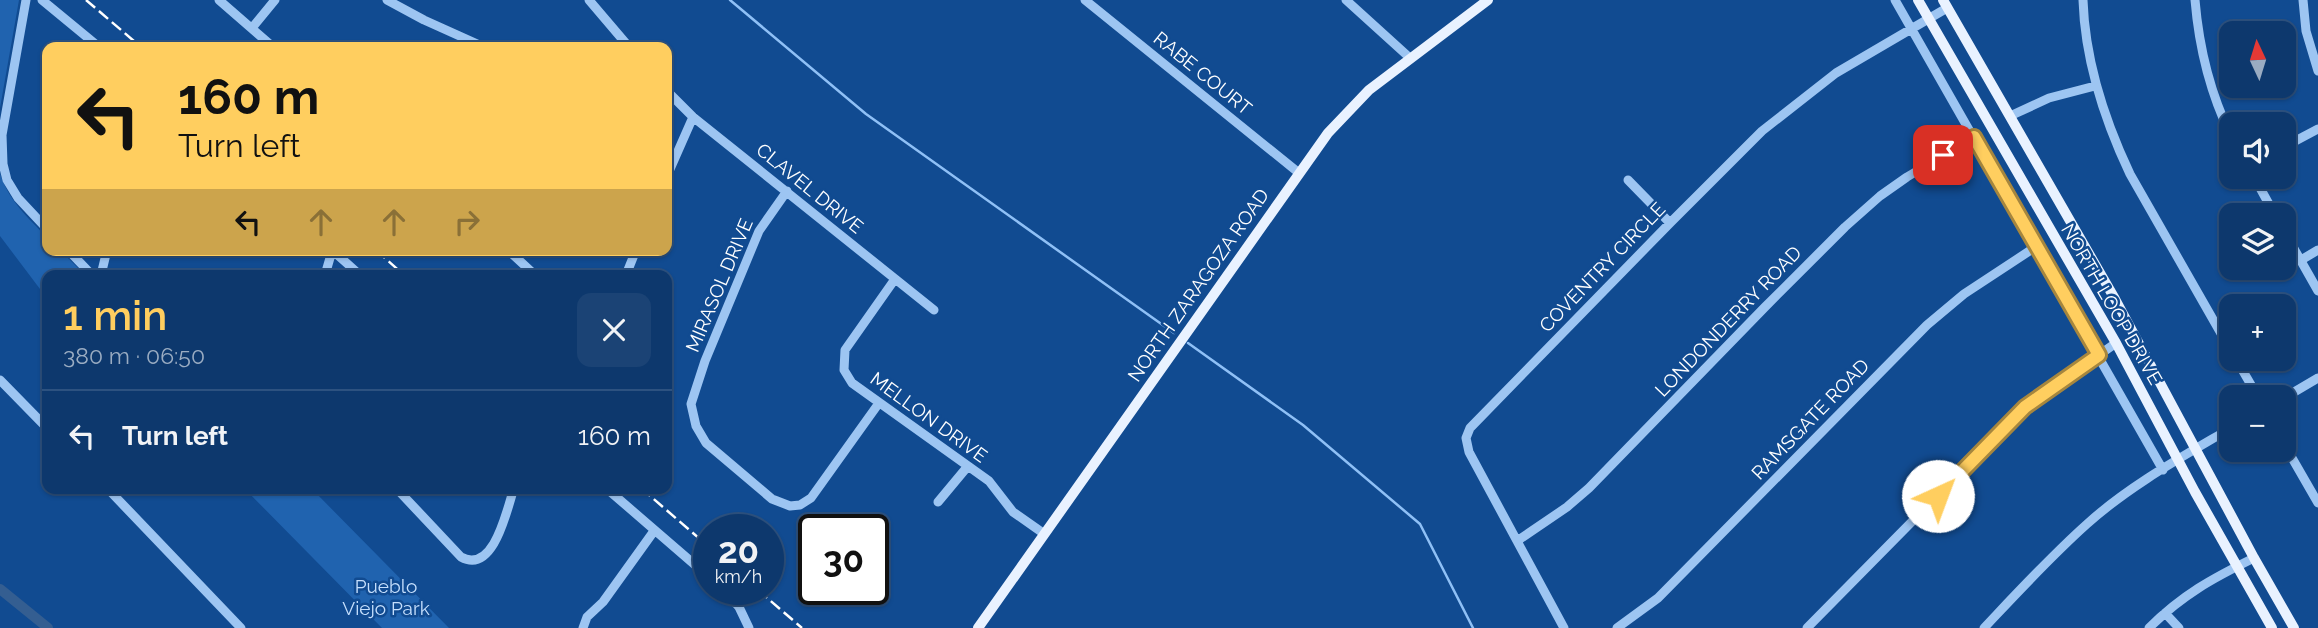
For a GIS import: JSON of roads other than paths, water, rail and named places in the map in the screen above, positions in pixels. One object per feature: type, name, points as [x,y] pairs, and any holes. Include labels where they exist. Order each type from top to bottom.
[{"type":"main road","name":"NORTH ZARAGOZA ROAD","points":[[978,628],[1328,132],[1368,90],[1488,0]]},
{"type":"main road","name":"NORTH LOOP DRIVE","points":[[1918,0],[2116,343],[2236,567],[2272,628]]},
{"type":"main road","name":"NORTH LOOP DRIVE","points":[[1945,4],[2115,299],[2294,628]]},
{"type":"street","points":[[26,0],[2,135],[2,155],[7,180],[18,198],[42,224]]},
{"type":"street","points":[[42,0],[93,42]]},
{"type":"street","points":[[219,0],[267,42]]},
{"type":"street","points":[[252,28],[275,0]]},
{"type":"street","points":[[387,0],[473,42]]},
{"type":"street","points":[[589,0],[625,42]]},
{"type":"street","name":"RABE COURT","points":[[1085,0],[1299,173]]},
{"type":"street","points":[[1346,0],[1410,58]]},
{"type":"street","points":[[1895,0],[2163,470]]},
{"type":"street","points":[[2083,0],[2095,86],[2109,128],[2130,174],[2219,330]]},
{"type":"street","points":[[2195,0],[2206,72],[2220,112]]},
{"type":"street","points":[[2303,0],[2306,30],[2318,71]]},
{"type":"street","name":"COVENTRY CIRCLE","points":[[1564,628],[1469,452],[1466,438],[1468,431],[1742,149],[1807,94],[1859,58],[1928,18],[1945,4]]},
{"type":"street","points":[[2010,116],[2049,98],[2095,86]]},
{"type":"street","name":"CLAVEL DRIVE","points":[[672,96],[693,117],[934,310]]},
{"type":"street","points":[[672,165],[693,117]]},
{"type":"street","points":[[2296,141],[2318,129]]},
{"type":"street","name":"LONDONDERRY ROAD","points":[[1517,541],[1567,507],[1589,488],[1845,227],[1889,190],[1974,137]]},
{"type":"street","points":[[1628,180],[1670,223]]},
{"type":"street","name":"MIRASOL DRIVE","points":[[788,191],[759,231],[705,361],[692,399],[692,414],[696,426],[706,443],[772,499],[790,506],[800,505],[811,498],[879,403]]},
{"type":"street","name":"RAMSGATE ROAD","points":[[1617,628],[1658,598],[1927,325],[1964,294],[2037,246]]},
{"type":"street","points":[[2301,260],[2318,250]]},
{"type":"street","points":[[2296,251],[2318,290]]},
{"type":"street","points":[[74,256],[87,270]]},
{"type":"street","points":[[338,256],[354,270]]},
{"type":"street","points":[[518,256],[530,270]]},
{"type":"street","name":"MELLON DRIVE","points":[[895,279],[848,346],[843,362],[844,370],[852,383],[989,481],[1018,517],[1043,533]]},
{"type":"street","points":[[1807,628],[2025,407],[2116,343]]},
{"type":"street","points":[[2296,391],[2318,378]]},
{"type":"street","points":[[0,380],[42,423]]},
{"type":"street","points":[[1984,628],[2087,524],[2125,495],[2219,435]]},
{"type":"street","points":[[2294,462],[2318,503]]},
{"type":"street","points":[[938,502],[968,466]]},
{"type":"street","points":[[113,494],[242,628]]},
{"type":"street","points":[[402,494],[461,557],[467,560],[486,554],[505,517],[512,494]]},
{"type":"street","points":[[613,494],[693,564]]},
{"type":"street","points":[[583,628],[587,617],[603,602],[654,531]]},
{"type":"street","points":[[2150,628],[2193,590],[2254,558]]},
{"type":"street","points":[[737,605],[749,628]]},
{"type":"street","points":[[2165,613],[2179,628]]},
{"type":"waterway","points":[[730,0],[866,114],[1174,333]]},
{"type":"waterway","points":[[1188,343],[1303,425],[1420,524],[1473,628]]},
{"type":"waterway","points":[[0,589],[48,628]]},
{"type":"railway","points":[[86,0],[135,42]]},
{"type":"railway","points":[[383,256],[398,270]]},
{"type":"railway","points":[[648,494],[693,533]]},
{"type":"railway","points":[[775,605],[802,628]]},
{"type":"park label","name":"Pueblo Viejo Park","points":[[386,597]]}]
